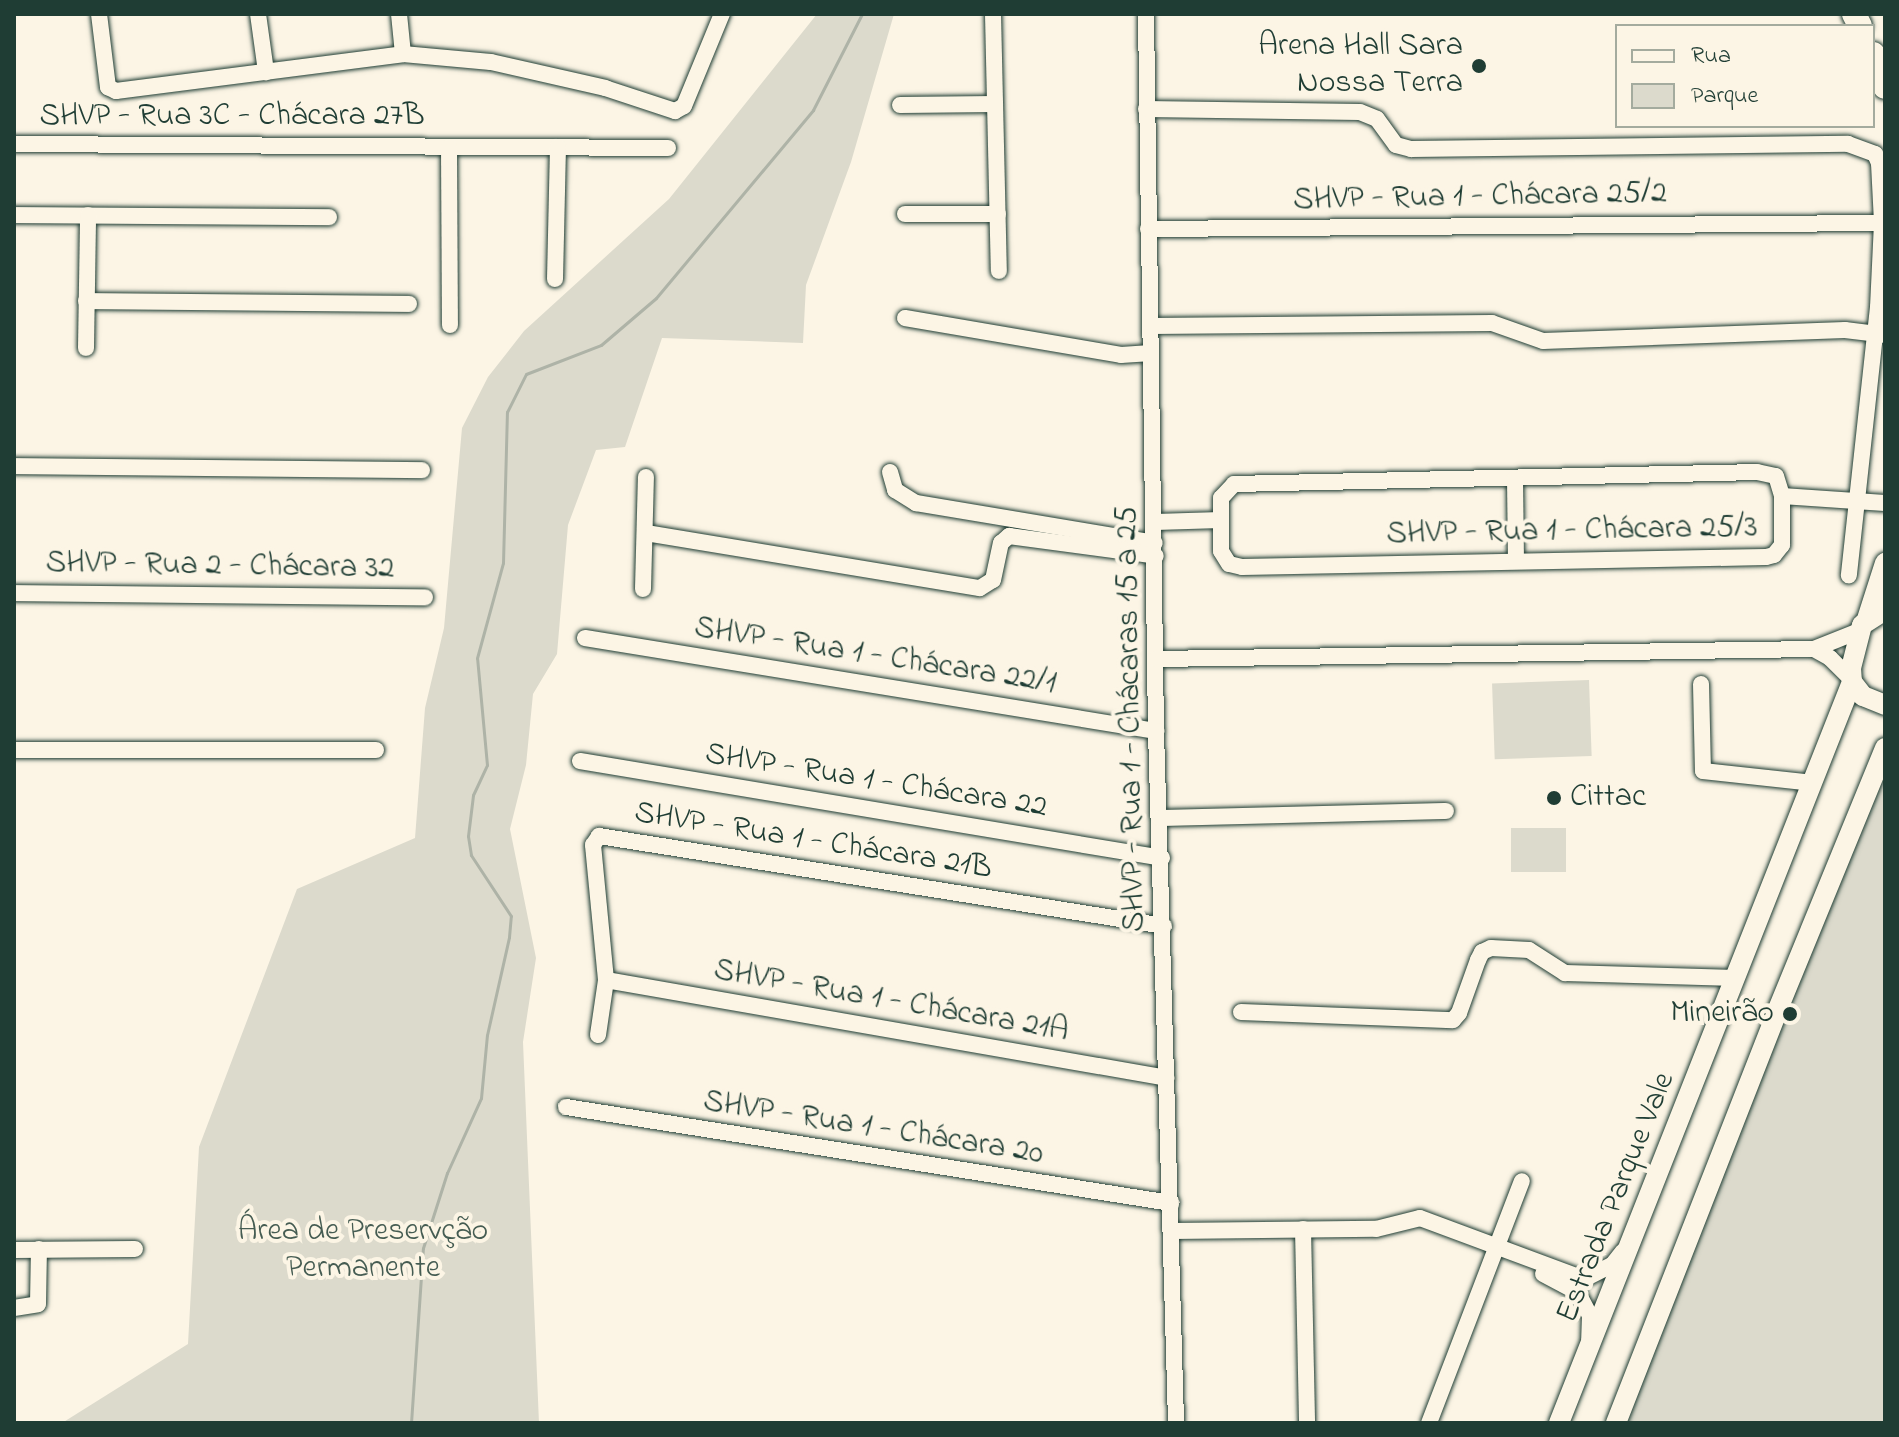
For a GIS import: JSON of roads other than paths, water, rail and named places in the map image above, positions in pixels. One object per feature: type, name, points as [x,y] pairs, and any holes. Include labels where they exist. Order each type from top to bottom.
[{"type":"highway","points":[[1875,60],[1885,87]]},
{"type":"main road","points":[[1870,620],[1885,563]]},
{"type":"main road","name":"Estrada Parque Vale","points":[[1559,1423],[1813,783],[1852,680],[1870,620]]},
{"type":"main road","points":[[1852,680],[1867,699],[1885,705]]},
{"type":"main road","points":[[1616,1423],[1778,1009],[1885,748]]},
{"type":"street","points":[[99,14],[111,90],[403,54],[491,62],[605,88],[675,111],[684,106],[722,14]]},
{"type":"street","points":[[258,14],[266,72]]},
{"type":"street","points":[[399,14],[403,54]]},
{"type":"street","points":[[993,14],[999,271]]},
{"type":"street","name":"SHVP - Rua 1 - Chácaras 15 a 25","points":[[1146,14],[1156,550],[1156,731],[1176,1423]]},
{"type":"street","points":[[900,105],[995,104]]},
{"type":"street","points":[[1146,109],[1360,112],[1377,119],[1396,145],[1411,149],[1848,144],[1875,154],[1879,163],[1882,219],[1880,335],[1849,575]]},
{"type":"street","name":"SHVP - Rua 3C - Chácara 27B","points":[[14,144],[668,148]]},
{"type":"street","name":"SHVP - Rua 3C - Chácara 27B","points":[[449,147],[450,325]]},
{"type":"street","points":[[555,279],[558,147]]},
{"type":"street","points":[[905,214],[998,214]]},
{"type":"street","points":[[14,215],[329,217]]},
{"type":"street","points":[[86,348],[88,215]]},
{"type":"street","name":"SHVP - Rua 1 - Chácara 25/2","points":[[1148,229],[1813,222],[1838,216],[1882,219]]},
{"type":"street","points":[[86,301],[409,304]]},
{"type":"street","points":[[905,318],[1121,355],[1151,353]]},
{"type":"street","points":[[1151,326],[1492,323],[1543,341],[1845,330],[1880,335]]},
{"type":"street","points":[[14,466],[422,470]]},
{"type":"street","points":[[890,472],[895,490],[916,503],[1156,550]]},
{"type":"street","name":"SHVP - Rua 1 - Chácara 25/3","points":[[1757,472],[1776,476],[1782,496],[1782,545],[1774,555],[1766,557],[1234,566],[1224,560],[1221,551],[1222,494],[1234,484],[1757,472]]},
{"type":"street","points":[[643,589],[646,477]]},
{"type":"street","points":[[1515,479],[1516,561]]},
{"type":"street","points":[[1782,496],[1885,503]]},
{"type":"street","points":[[1155,522],[1221,520]]},
{"type":"street","points":[[646,533],[980,588],[993,580],[1001,543],[1009,536],[1156,550]]},
{"type":"street","name":"SHVP - Rua 2 - Chácara 32","points":[[14,593],[425,597]]},
{"type":"street","points":[[1156,659],[1814,649],[1870,620]]},
{"type":"street","name":"SHVP - Rua 1 - Chácara 22/1","points":[[585,638],[1156,731]]},
{"type":"street","points":[[1814,649],[1830,658],[1852,680]]},
{"type":"street","points":[[1701,684],[1703,771],[1813,783]]},
{"type":"street","points":[[14,750],[376,750]]},
{"type":"street","name":"SHVP - Rua 1 - Chácara 22","points":[[580,761],[1162,858]]},
{"type":"street","points":[[1160,818],[1446,811]]},
{"type":"street","name":"SHVP - Rua 1 - Chácara 21B","points":[[606,980],[593,845],[599,836],[1164,926]]},
{"type":"street","points":[[1241,1012],[1453,1020],[1459,1013],[1482,952],[1491,948],[1539,953],[1555,969],[1565,973],[1736,978]]},
{"type":"street","points":[[598,1035],[606,980]]},
{"type":"street","name":"SHVP - Rua 1 - Chácara 21A","points":[[606,980],[1167,1078]]},
{"type":"street","name":"SHVP - Rua 1 - Chácara 20","points":[[566,1107],[1171,1203]]},
{"type":"street","points":[[1429,1423],[1492,1248],[1522,1181]]},
{"type":"street","points":[[1172,1231],[1376,1229],[1420,1218],[1581,1286]]},
{"type":"street","points":[[1303,1229],[1307,1423]]},
{"type":"street","points":[[1581,1286],[1613,1264],[1630,1240]]},
{"type":"street","points":[[14,1308],[38,1304],[39,1249]]},
{"type":"street","points":[[14,1250],[135,1249]]},
{"type":"street","points":[[1581,1286],[1590,1316],[1588,1351]]},
{"type":"waterway","points":[[411,1423],[423,1248],[447,1173],[481,1098],[487,1035],[511,916],[471,855],[468,836],[473,795],[487,765],[477,658],[503,563],[507,412],[526,374],[601,345],[656,298],[813,110],[862,14]]},
{"type":"place","name":"Arena Hall Sara Nossa Terra","points":[[1479,66]]},
{"type":"place","name":"Cittac","points":[[1554,798]]},
{"type":"place","name":"Mineirão","points":[[1790,1014]]},
{"type":"park label","name":"Área de Preservção Permanente","points":[[363,1252]]}]
